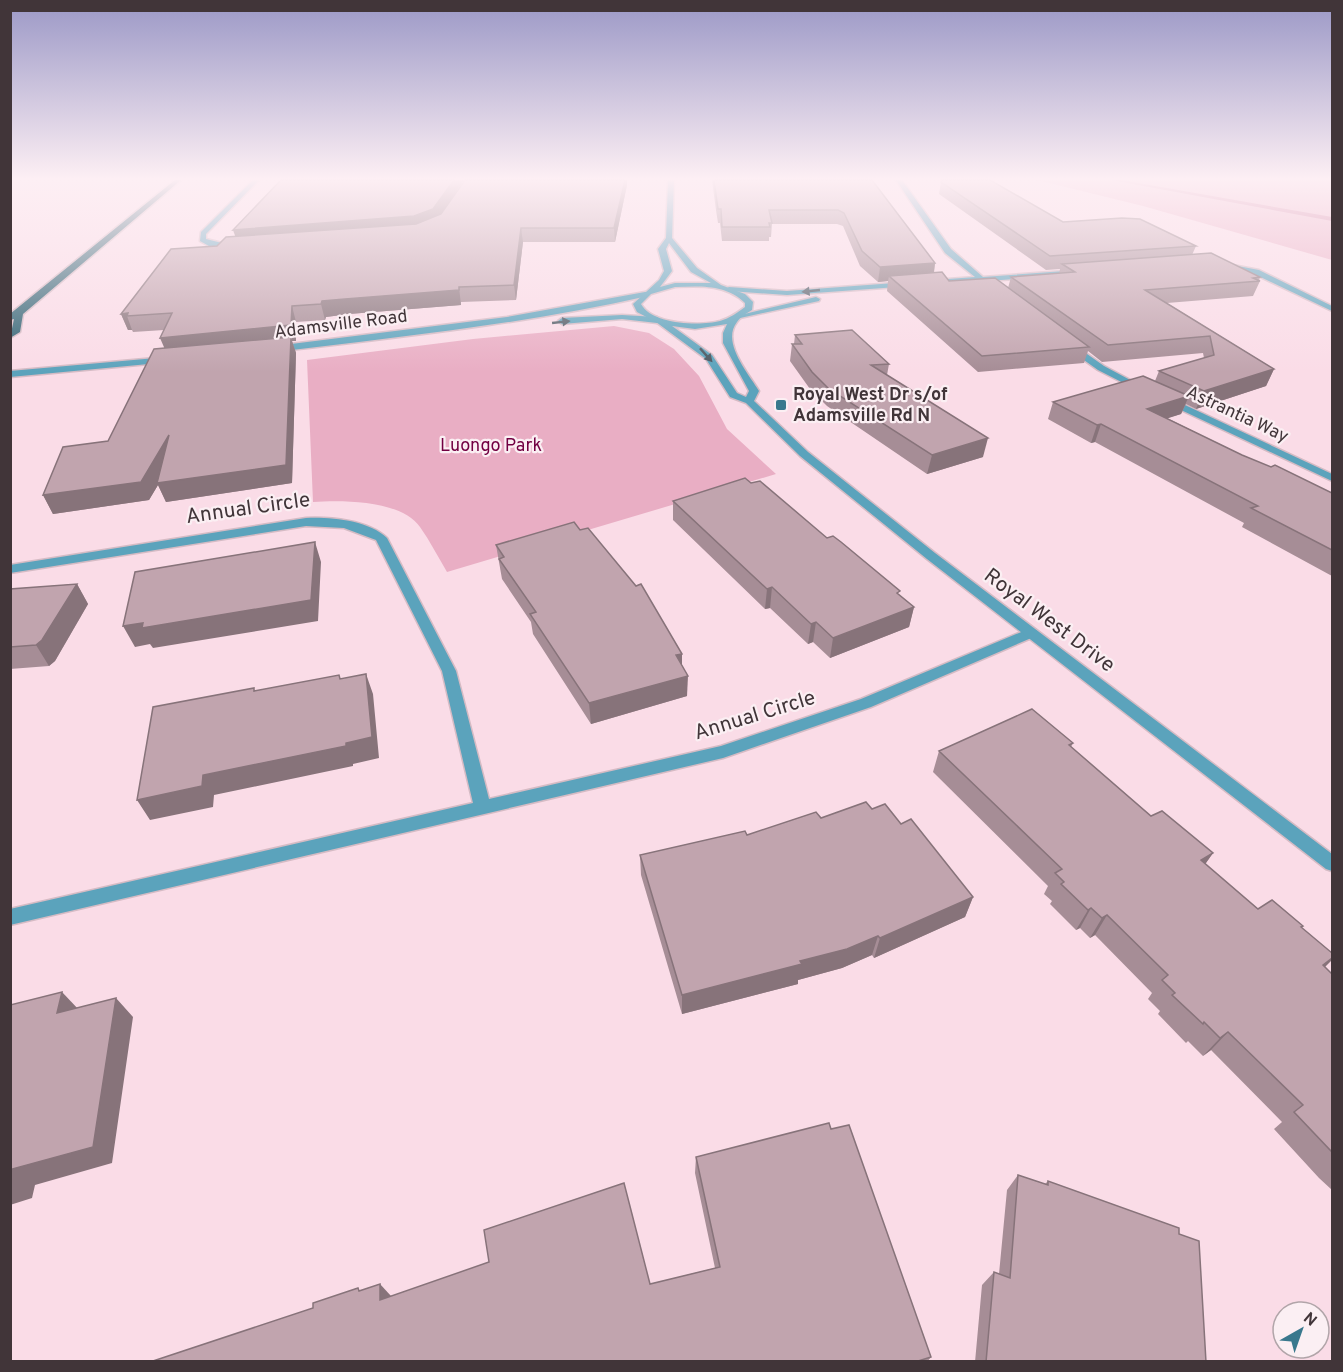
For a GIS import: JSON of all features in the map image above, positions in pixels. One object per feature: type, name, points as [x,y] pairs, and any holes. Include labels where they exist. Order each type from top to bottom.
[{"type":"main road","points":[[10,336],[16,332],[15,315],[101,244]]},
{"type":"street","points":[[214,244],[223,247],[250,247]]},
{"type":"street","points":[[659,320],[640,310],[637,304],[662,281],[668,271],[662,249],[665,244]]},
{"type":"street","points":[[674,244],[694,270],[745,297],[749,302],[749,308],[737,318],[727,333],[727,343],[754,391],[749,401]]},
{"type":"street","points":[[944,244],[980,279],[997,291]]},
{"type":"street","points":[[1212,263],[1256,272],[1332,309]]},
{"type":"street","points":[[553,322],[622,317],[706,325],[870,289],[1087,271]]},
{"type":"street","name":"Adamsville Road","points":[[266,350],[460,328],[580,309],[692,284],[727,289]]},
{"type":"street","points":[[727,289],[787,293],[843,288],[870,289]]},
{"type":"street","name":"Royal West Drive","points":[[659,320],[697,345],[709,357],[733,395],[749,401],[797,448],[1031,633],[1332,864]]},
{"type":"street","name":"Adamsville Road","points":[[460,328],[542,324]]},
{"type":"street","name":"Astrantia Way","points":[[1057,336],[1093,363],[1124,381],[1332,478]]},
{"type":"street","points":[[10,374],[175,360]]},
{"type":"street","name":"Annual Circle","points":[[10,569],[306,522],[328,520],[363,528],[381,538],[449,671],[482,807]]},
{"type":"street","name":"Annual Circle","points":[[10,917],[723,752],[866,703],[1031,633]]},
{"type":"green space","points":[[1276,244],[1332,244],[1332,260]]},
{"type":"green space","name":"Luongo Park","points":[[614,326],[649,333],[674,349],[699,376],[727,429],[776,474],[447,572],[420,527],[399,511],[355,502],[313,502],[307,360],[473,339]]},
{"type":"building","points":[[219,244],[519,244],[514,285],[459,287],[459,290],[322,301],[321,304],[292,306],[291,325],[160,338],[172,313],[127,316],[128,313],[121,314],[171,249]]},
{"type":"building","points":[[859,244],[921,244],[935,263],[880,267],[862,251]]},
{"type":"building","points":[[1032,244],[1192,244],[1196,246],[1050,256]]},
{"type":"building","points":[[1211,253],[1260,277],[1253,278],[1260,281],[1145,290],[1274,369],[1204,391],[1159,371],[1214,355],[1210,336],[1108,345],[1011,277],[1075,272],[1062,264]]},
{"type":"building","points":[[942,272],[949,281],[995,278],[1089,347],[982,356],[889,276]]},
{"type":"building","points":[[852,330],[889,364],[871,365],[988,438],[932,455],[829,389],[812,372],[792,344],[802,344],[795,335]]},
{"type":"building","points":[[291,337],[286,465],[157,483],[169,435],[141,482],[43,495],[63,447],[108,441],[154,349]]},
{"type":"building","points":[[1143,376],[1189,396],[1147,409],[1242,455],[1271,467],[1275,465],[1332,493],[1332,550],[1251,508],[1258,506],[1101,424],[1097,425],[1053,402]]},
{"type":"building","points":[[745,478],[751,483],[760,481],[827,538],[833,536],[841,542],[900,591],[897,593],[914,607],[833,638],[816,622],[811,624],[772,587],[767,589],[673,501]]},
{"type":"building","points":[[574,522],[580,530],[588,528],[636,586],[641,584],[682,654],[676,655],[688,676],[589,703],[530,614],[536,612],[499,559],[504,557],[496,545]]},
{"type":"building","points":[[315,542],[311,600],[142,628],[143,623],[123,626],[135,572]]},
{"type":"building","points":[[77,584],[42,640],[36,645],[10,647],[10,589]]},
{"type":"building","points":[[366,674],[372,737],[346,743],[346,746],[203,775],[202,786],[137,800],[153,707],[254,688],[254,691],[339,675],[340,679]]},
{"type":"building","points":[[1032,709],[1073,743],[1069,745],[1151,816],[1162,811],[1213,853],[1201,860],[1258,909],[1272,900],[1332,953],[1332,958],[1323,965],[1332,974],[1332,1152],[1294,1112],[1303,1105],[1228,1032],[1220,1038],[1172,995],[1175,993],[1162,980],[1168,975],[1107,915],[1102,918],[1091,908],[1088,910],[1061,884],[1064,882],[1055,873],[1062,869],[939,751]]},
{"type":"building","points":[[866,802],[872,809],[885,804],[901,824],[911,819],[973,897],[880,938],[878,936],[847,949],[800,961],[802,964],[682,995],[640,855],[745,831],[747,835],[816,812],[821,818]]},
{"type":"building","points":[[62,992],[57,1013],[116,998],[93,1147],[12,1169],[10,1177],[10,1005]]},
{"type":"building","points":[[829,1123],[831,1129],[849,1125],[931,1357],[915,1362],[150,1362],[313,1308],[313,1303],[358,1288],[359,1291],[380,1284],[380,1300],[489,1262],[484,1230],[624,1183],[650,1284],[720,1267],[696,1157]]},
{"type":"building","points":[[1018,1175],[1048,1185],[1048,1181],[1179,1228],[1179,1234],[1199,1241],[1206,1362],[986,1362],[994,1272],[1010,1278]]},
{"type":"place","name":"Royal West Dr s/of Adamsville Rd N","points":[[781,405]]}]
